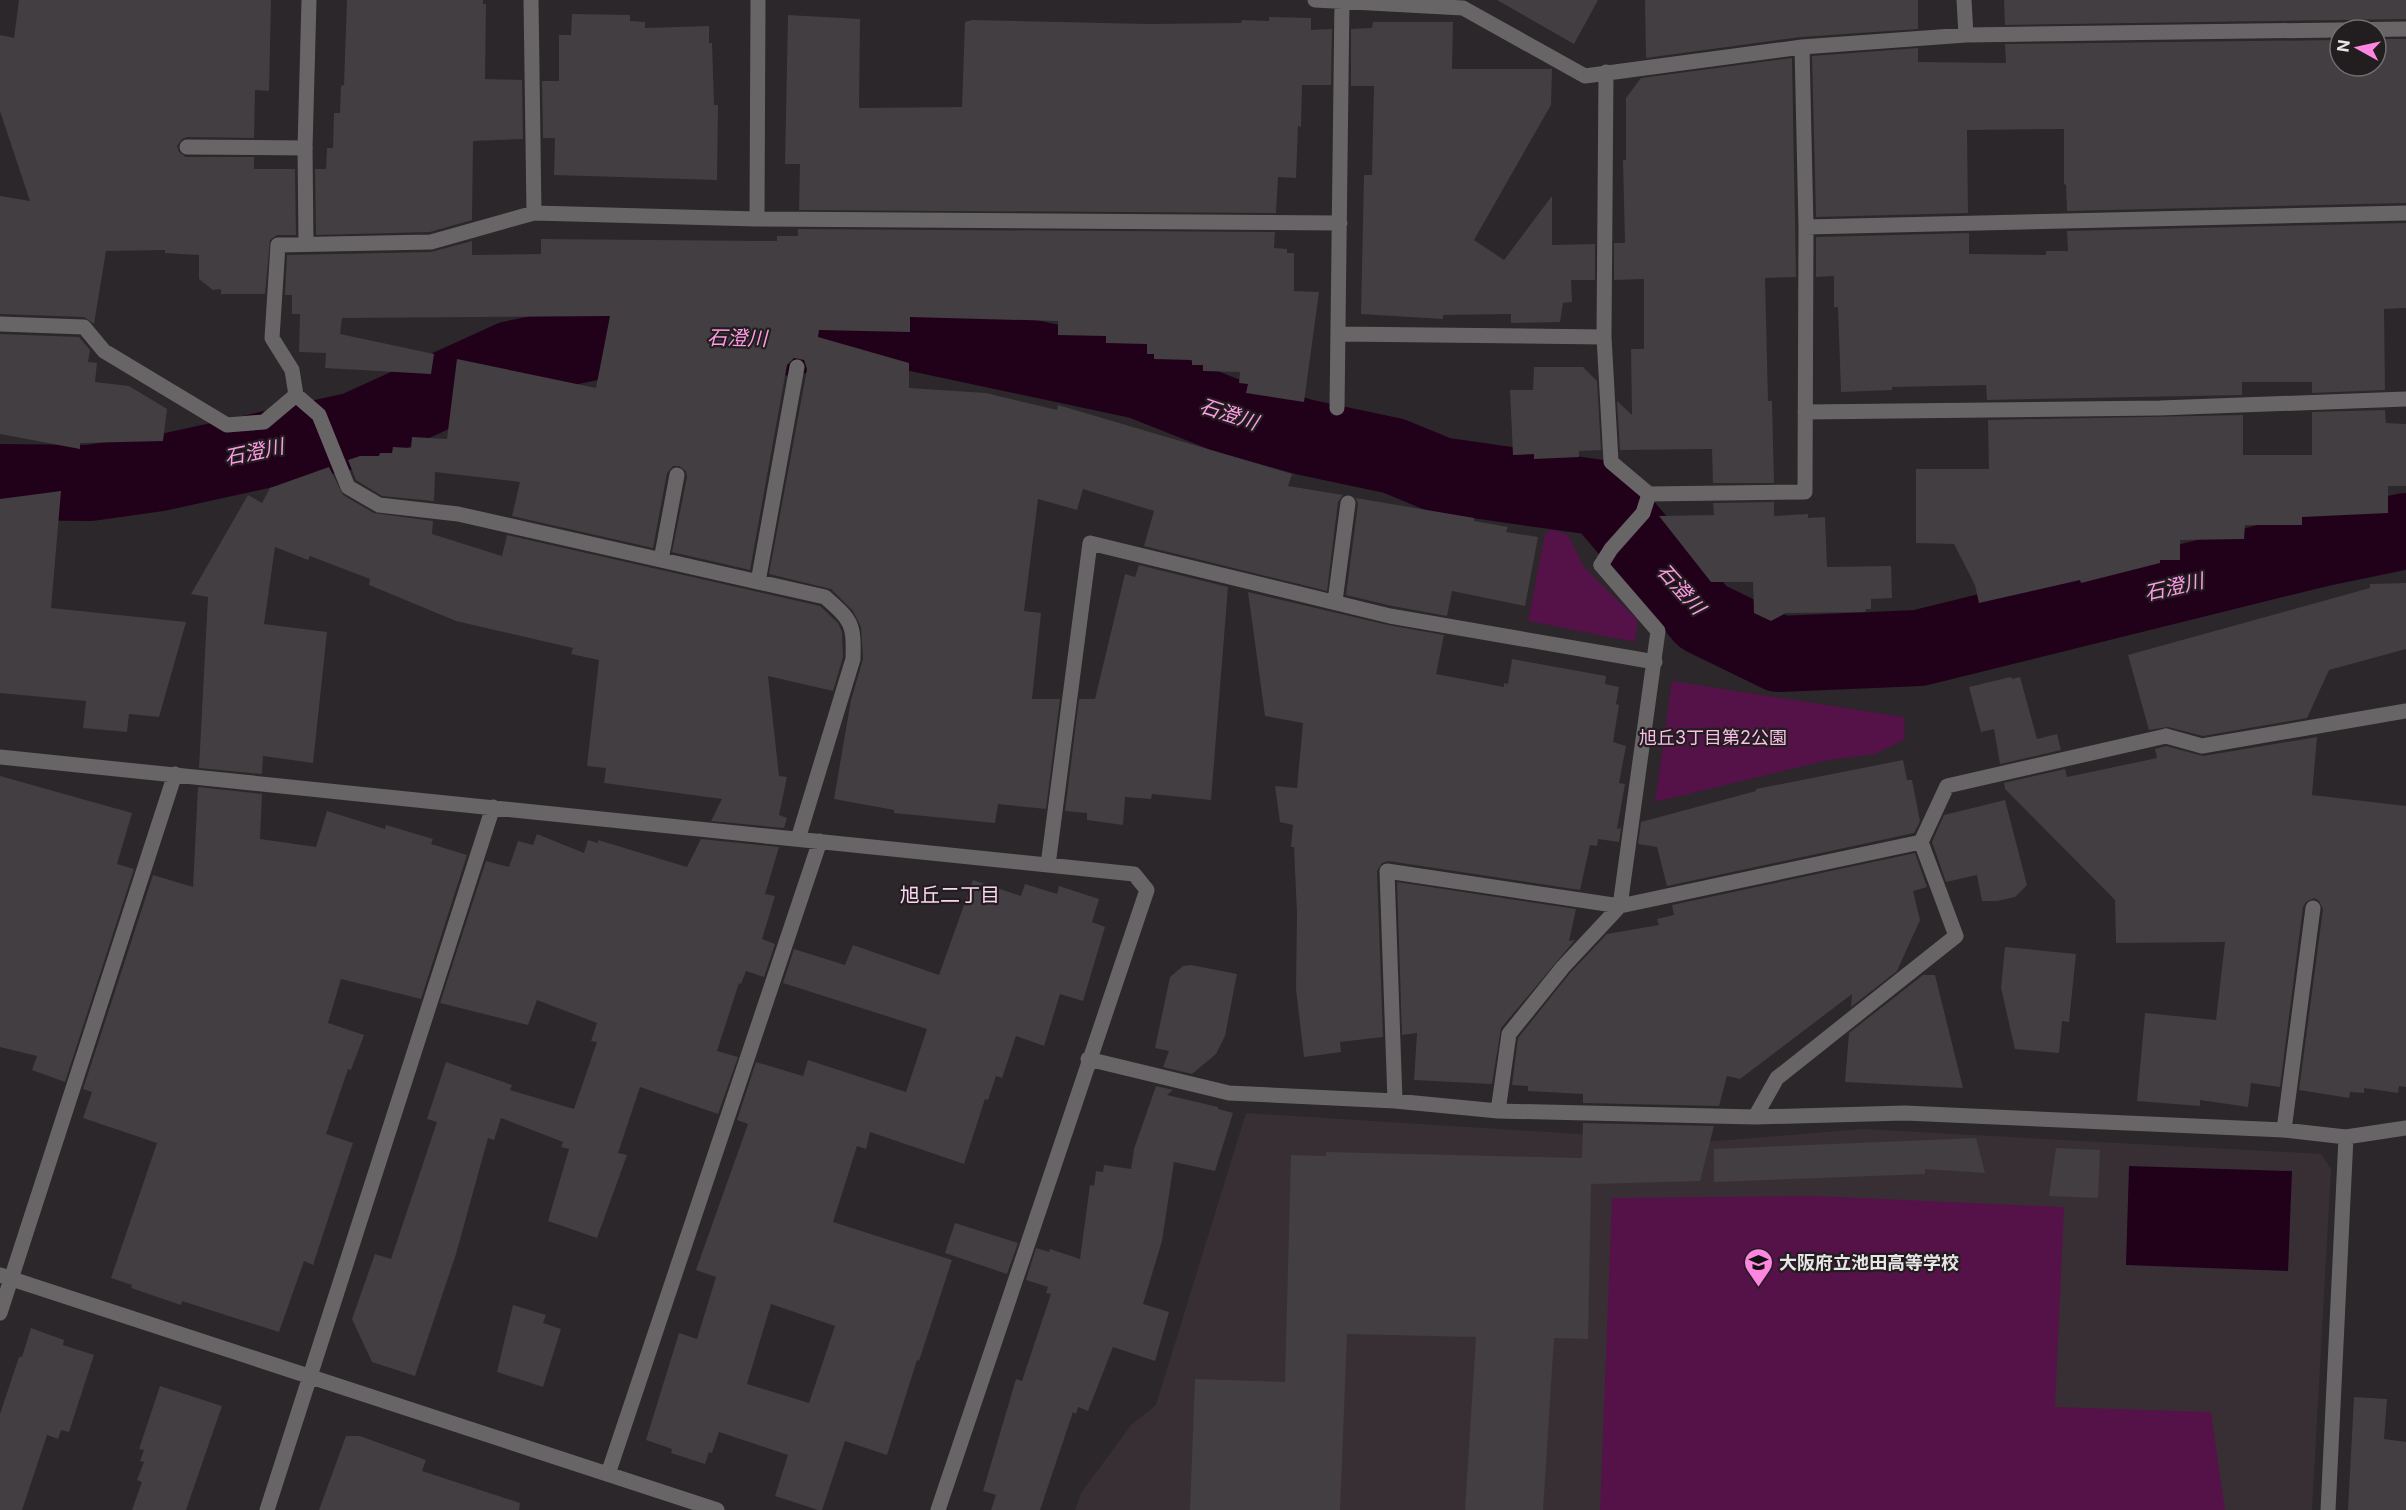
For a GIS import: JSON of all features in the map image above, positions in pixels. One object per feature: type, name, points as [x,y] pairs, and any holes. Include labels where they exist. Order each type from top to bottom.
[{"type":"street","points":[[306,243],[305,148],[309,0]]},
{"type":"street","points":[[531,0],[534,213]]},
{"type":"street","points":[[757,219],[758,0]]},
{"type":"street","points":[[1315,0],[1463,8],[1585,76],[1802,46],[1966,35],[2406,29]]},
{"type":"street","points":[[1337,408],[1342,0]]},
{"type":"street","points":[[1964,0],[1966,35]]},
{"type":"street","points":[[1606,72],[1604,337],[1611,462],[1649,494],[1805,492],[1806,227],[1802,46]]},
{"type":"street","points":[[187,147],[305,148]]},
{"type":"street","points":[[798,839],[853,659],[854,630],[843,612],[825,597],[458,514],[379,506],[348,488],[320,415],[296,395],[292,370],[272,338],[278,244],[431,242],[534,213],[757,219],[1340,223]]},
{"type":"street","points":[[1806,227],[2406,213]]},
{"type":"street","points":[[0,324],[84,327],[104,351],[227,425],[264,422],[296,395]]},
{"type":"street","points":[[1338,334],[1604,337]]},
{"type":"street","points":[[758,582],[796,367]]},
{"type":"street","points":[[1805,412],[2160,408],[2406,399]]},
{"type":"street","points":[[661,560],[677,475]]},
{"type":"street","points":[[1498,1111],[1509,1034],[1563,967],[1620,906],[1658,631],[1601,565],[1611,549],[1643,513],[1649,494]]},
{"type":"street","points":[[1335,601],[1348,503]]},
{"type":"street","points":[[1048,865],[1090,543],[1390,616],[1655,662]]},
{"type":"street","points":[[1755,1117],[1778,1078],[1956,936],[1921,842],[1947,786],[2166,736],[2202,746],[2406,711]]},
{"type":"street","points":[[0,757],[1134,874],[1147,890],[1088,1059],[938,1510]]},
{"type":"street","points":[[0,1313],[6,1277],[175,774]]},
{"type":"street","points":[[267,1510],[493,807]]},
{"type":"street","points":[[608,1474],[820,841]]},
{"type":"street","points":[[1395,1101],[1387,871],[1620,906],[1921,842]]},
{"type":"street","points":[[2284,1130],[2313,908]]},
{"type":"street","points":[[1088,1059],[1229,1093],[1395,1101],[1498,1111],[1755,1117],[1905,1113],[2284,1130],[2346,1137],[2406,1128]]},
{"type":"street","points":[[2328,1510],[2346,1137]]},
{"type":"street","points":[[6,1277],[717,1510]]},
{"type":"shaded area","name":"大阪府立池田高等学校","points":[[1246,1113],[1704,1142],[1862,1129],[2321,1154],[2331,1169],[2312,1510],[1075,1510],[1081,1493],[1131,1425],[1156,1405]]},
{"type":"shaded area","points":[[2129,1166],[2292,1171],[2288,1271],[2126,1265]]},
{"type":"green space","points":[[1552,529],[1568,535],[1584,567],[1638,620],[1635,642],[1528,621],[1545,534]]},
{"type":"green space","name":"旭丘3丁目第2公園","points":[[1672,681],[1904,717],[1905,739],[1875,754],[1829,760],[1655,802]]},
{"type":"green space","points":[[1816,1196],[2064,1207],[2055,1407],[2211,1412],[2225,1510],[1600,1510],[1612,1198]]},
{"type":"building","points":[[19,0],[271,0],[269,91],[255,90],[254,138],[187,137],[182,139],[177,146],[179,152],[186,157],[254,157],[254,169],[295,169],[296,235],[277,235],[270,240],[265,294],[221,294],[221,289],[213,290],[199,279],[199,255],[165,253],[165,250],[106,251],[94,324],[84,317],[0,314],[0,196],[30,201],[0,111],[0,35],[14,38]]},
{"type":"building","points":[[347,0],[483,0],[483,4],[486,4],[485,79],[522,80],[523,139],[473,141],[472,220],[430,232],[316,235],[315,169],[326,169],[327,148],[333,148],[334,113],[340,113],[341,86],[344,85]]},
{"type":"building","points":[[1497,0],[1598,0],[1574,44]]},
{"type":"building","points":[[1645,0],[1918,0],[1918,29],[1801,37],[1646,58]]},
{"type":"building","points":[[2004,0],[2406,0],[2406,19],[2328,18],[2328,20],[2005,25]]},
{"type":"building","points":[[572,14],[630,15],[630,21],[645,22],[645,28],[709,26],[709,43],[712,43],[714,105],[718,105],[717,180],[554,175],[555,138],[543,138],[542,81],[559,81],[559,35],[571,35]]},
{"type":"building","points":[[788,15],[860,19],[859,108],[962,107],[965,22],[972,20],[1148,24],[1241,23],[1242,20],[1269,21],[1269,17],[1311,18],[1311,30],[1332,29],[1331,85],[1302,85],[1296,178],[1278,177],[1276,213],[799,210],[800,164],[785,164]]},
{"type":"building","points":[[1373,22],[1453,22],[1452,69],[1552,69],[1551,105],[1474,240],[1504,260],[1552,196],[1552,245],[1595,244],[1595,280],[1571,280],[1572,302],[1563,303],[1560,322],[1511,323],[1511,314],[1443,315],[1443,319],[1361,314],[1364,175],[1372,175],[1374,86],[1351,86],[1351,29],[1372,28]]},
{"type":"building","points":[[2388,39],[2406,39],[2406,203],[2067,211],[2066,185],[2064,184],[2064,129],[1967,130],[1968,213],[1816,217],[1812,56],[1918,48],[1918,62],[2006,63],[2005,44],[2328,40],[2328,78],[2388,78]]},
{"type":"building","points":[[1792,58],[1796,277],[1765,278],[1768,401],[1772,401],[1774,483],[1713,483],[1712,449],[1620,450],[1617,401],[1632,415],[1631,349],[1644,349],[1644,279],[1614,280],[1614,243],[1625,243],[1623,160],[1626,160],[1626,98],[1641,78]]},
{"type":"building","points":[[2406,223],[2406,308],[2384,309],[2385,390],[2312,393],[2312,382],[2242,382],[2242,395],[1987,400],[1986,385],[1892,387],[1892,390],[1841,392],[1838,307],[1834,307],[1834,276],[1816,277],[1816,237],[1969,233],[1969,254],[2046,255],[2046,251],[2068,251],[2067,231]]},
{"type":"building","points":[[798,229],[1275,232],[1274,248],[1287,249],[1287,253],[1294,253],[1294,291],[1319,292],[1304,402],[1246,393],[1248,384],[1239,383],[1240,372],[1203,371],[1203,365],[1192,365],[1192,360],[1154,359],[1154,354],[1147,354],[1147,344],[1106,343],[1106,336],[1058,335],[1058,321],[910,317],[910,332],[819,330],[818,337],[909,363],[909,388],[986,393],[1057,410],[1058,405],[1292,474],[1288,486],[1343,495],[1338,502],[1327,591],[1144,546],[1154,511],[1083,489],[1077,510],[1038,499],[1024,611],[1041,613],[1032,699],[1060,699],[1046,809],[998,804],[995,823],[894,813],[894,810],[834,799],[851,700],[863,659],[861,627],[853,611],[831,589],[769,574],[807,369],[804,360],[794,358],[787,365],[750,570],[672,552],[687,477],[686,471],[679,466],[673,466],[667,473],[653,548],[512,516],[520,482],[435,472],[434,501],[382,496],[356,480],[348,460],[360,456],[392,453],[393,447],[411,448],[412,437],[447,439],[457,359],[596,388],[610,316],[342,318],[340,334],[434,354],[431,374],[325,368],[326,353],[299,352],[300,314],[292,314],[292,295],[285,295],[287,255],[431,252],[472,241],[472,255],[541,254],[541,239],[777,241],[777,236],[798,236]]},
{"type":"building","points":[[0,334],[79,337],[90,350],[88,362],[97,363],[95,382],[129,386],[167,409],[163,441],[80,443],[80,449],[0,434]]},
{"type":"building","points":[[1534,367],[1583,367],[1597,381],[1601,450],[1579,451],[1579,457],[1534,459],[1534,454],[1513,455],[1510,390],[1533,390]]},
{"type":"building","points":[[2385,410],[2386,423],[2406,424],[2406,486],[2388,486],[2388,513],[2302,517],[2302,525],[2245,525],[2244,539],[2180,540],[2180,560],[2160,560],[2160,563],[2081,583],[2080,580],[1979,603],[1975,585],[1954,544],[1916,543],[1916,469],[1989,469],[1988,420],[2243,415],[2243,455],[2312,455],[2312,412]]},
{"type":"building","points":[[329,467],[343,495],[374,513],[433,521],[432,534],[502,556],[507,535],[820,606],[838,623],[842,632],[843,657],[833,691],[768,676],[779,776],[787,777],[779,815],[787,818],[784,828],[711,821],[722,799],[604,783],[606,768],[587,766],[599,660],[571,654],[573,648],[456,621],[369,585],[370,579],[310,556],[308,560],[275,547],[264,624],[327,632],[313,763],[263,756],[262,774],[199,768],[208,597],[191,594],[248,495],[262,503],[270,488]]},
{"type":"building","points":[[61,491],[51,608],[186,622],[159,717],[129,714],[127,732],[83,728],[86,701],[0,693],[0,499]]},
{"type":"building","points":[[1356,498],[1474,518],[1474,521],[1508,527],[1506,532],[1538,537],[1525,606],[1452,591],[1447,616],[1346,595],[1358,504]]},
{"type":"building","points":[[1774,502],[1774,516],[1808,514],[1808,518],[1825,517],[1827,567],[1891,566],[1892,598],[1871,599],[1871,609],[1866,609],[1865,612],[1786,613],[1771,621],[1754,613],[1753,582],[1711,582],[1659,516],[1714,515],[1713,503]]},
{"type":"building","points":[[1139,565],[1228,587],[1211,800],[1152,794],[1151,799],[1125,797],[1123,825],[1087,820],[1087,813],[1065,811],[1079,699],[1095,699],[1125,574],[1135,577]]},
{"type":"building","points":[[2406,583],[2406,649],[2329,670],[2307,718],[2203,736],[2168,727],[2149,730],[2128,655],[2370,588],[2370,584]]},
{"type":"building","points":[[1248,592],[1388,625],[1444,635],[1436,674],[1504,687],[1504,683],[1508,684],[1512,659],[1606,676],[1605,684],[1619,687],[1616,704],[1619,705],[1613,742],[1626,746],[1619,783],[1625,784],[1617,829],[1621,828],[1619,842],[1598,839],[1597,846],[1590,845],[1580,890],[1388,861],[1382,863],[1377,871],[1383,1037],[1340,1042],[1341,1052],[1304,1057],[1296,989],[1297,914],[1294,847],[1291,847],[1293,825],[1280,822],[1275,786],[1297,788],[1303,723],[1265,716]]},
{"type":"building","points":[[2011,677],[2012,679],[2020,677],[2037,739],[2057,734],[2061,750],[2000,764],[1994,729],[1981,732],[1969,687]]},
{"type":"building","points":[[2317,737],[2312,795],[2406,806],[2406,1087],[2399,1086],[2398,1093],[2364,1088],[2364,1093],[2350,1092],[2349,1098],[2299,1090],[2323,909],[2319,901],[2314,898],[2306,902],[2303,907],[2280,1087],[2251,1083],[2248,1107],[2200,1100],[2200,1106],[2137,1101],[2145,1013],[2216,1020],[2225,942],[2116,943],[2115,900],[2005,789],[2004,783],[2065,769],[2067,777],[2157,758],[2155,749],[2166,746],[2203,756]]},
{"type":"building","points":[[1903,760],[1907,780],[1912,780],[1920,821],[1914,833],[1667,886],[1657,847],[1638,844],[1641,822],[1756,791],[1756,789]]},
{"type":"building","points":[[0,776],[132,813],[117,864],[134,869],[65,1082],[32,1070],[37,1056],[0,1047]]},
{"type":"building","points":[[198,787],[262,794],[260,839],[316,847],[327,811],[385,829],[386,825],[433,839],[431,844],[467,855],[421,999],[341,979],[328,1023],[364,1035],[351,1070],[348,1069],[326,1134],[353,1143],[313,1265],[304,1261],[279,1332],[182,1301],[181,1305],[131,1288],[132,1285],[111,1278],[157,1143],[83,1118],[92,1092],[83,1089],[153,875],[193,887]]},
{"type":"building","points":[[2005,800],[2027,885],[2015,897],[1997,901],[1982,901],[1977,875],[1946,882],[1932,842],[1944,815]]},
{"type":"building","points":[[537,834],[584,853],[588,840],[598,843],[598,840],[687,867],[701,839],[779,847],[765,894],[775,896],[762,939],[775,944],[764,977],[746,971],[741,984],[739,983],[717,1051],[738,1057],[718,1114],[640,1087],[618,1153],[627,1155],[597,1238],[548,1221],[569,1149],[561,1147],[563,1142],[501,1118],[494,1140],[488,1138],[456,1254],[415,1376],[372,1362],[352,1319],[375,1254],[391,1259],[437,1122],[427,1119],[446,1062],[512,1085],[510,1090],[574,1109],[597,1042],[591,1041],[597,1023],[537,1000],[528,1025],[440,1003],[486,861],[509,867],[518,841],[533,845]]},
{"type":"building","points":[[1915,853],[1927,887],[1913,891],[1920,920],[1897,971],[1851,1007],[1852,994],[1740,1079],[1727,1076],[1719,1106],[1583,1103],[1583,1094],[1528,1091],[1528,1086],[1512,1085],[1518,1038],[1570,973],[1607,934],[1659,925],[1657,919],[1674,915],[1672,905]]},
{"type":"building","points":[[973,880],[1021,896],[1025,884],[1057,894],[1059,886],[1099,899],[1092,922],[1105,927],[1083,1001],[1060,994],[1044,1046],[1016,1036],[1002,1078],[996,1076],[988,1100],[985,1099],[964,1164],[870,1132],[866,1149],[857,1146],[833,1222],[952,1260],[887,1455],[845,1441],[822,1510],[818,1510],[775,1496],[788,1455],[719,1432],[712,1453],[709,1452],[705,1464],[671,1453],[672,1449],[646,1440],[679,1333],[697,1339],[716,1277],[696,1270],[748,1124],[737,1120],[756,1062],[803,1076],[808,1060],[906,1092],[927,1029],[783,983],[794,949],[845,965],[853,945],[939,975]],"holes":[[[771,1304],[835,1326],[809,1403],[747,1384]]]},
{"type":"building","points":[[1397,882],[1576,909],[1569,941],[1575,940],[1501,1028],[1492,1084],[1414,1080],[1417,1033],[1402,1035]]},
{"type":"building","points":[[2005,947],[2076,954],[2069,1022],[2062,1021],[2059,1053],[2015,1049],[2001,988]]},
{"type":"building","points":[[1191,965],[1237,974],[1225,1036],[1216,1054],[1192,1074],[1163,1067],[1169,1051],[1155,1048],[1170,977],[1183,966]]},
{"type":"building","points":[[1923,975],[1935,975],[1963,1088],[1845,1082],[1849,1033]]},
{"type":"building","points":[[1156,1086],[1173,1090],[1167,1095],[1218,1107],[1218,1109],[1233,1113],[1215,1171],[1174,1162],[1162,1241],[1143,1304],[1169,1312],[1155,1361],[1113,1347],[1088,1411],[1078,1407],[1076,1414],[1073,1412],[1040,1510],[991,1510],[996,1495],[983,1491],[1016,1379],[1022,1381],[1051,1294],[1046,1293],[1048,1287],[1026,1280],[1036,1248],[1049,1252],[1050,1249],[1080,1259],[1090,1185],[1094,1186],[1096,1171],[1103,1172],[1104,1165],[1131,1169],[1134,1149]]},
{"type":"building","points":[[1583,1123],[1714,1126],[1700,1181],[1591,1184],[1588,1339],[1554,1338],[1543,1510],[1465,1510],[1476,1337],[1347,1334],[1340,1510],[1190,1510],[1195,1379],[1285,1382],[1291,1155],[1326,1156],[1326,1152],[1582,1158]]},
{"type":"building","points":[[1976,1138],[1985,1173],[1925,1169],[1925,1174],[1714,1182],[1714,1149]]},
{"type":"building","points":[[2056,1148],[2100,1150],[2098,1198],[2049,1196]]},
{"type":"building","points":[[955,1223],[1018,1243],[1007,1274],[945,1253]]},
{"type":"building","points":[[513,1305],[546,1315],[543,1323],[561,1329],[543,1387],[497,1372]]},
{"type":"building","points":[[31,1328],[64,1340],[63,1345],[94,1355],[69,1432],[61,1430],[58,1439],[47,1435],[22,1510],[0,1510],[0,1414]]},
{"type":"building","points":[[160,1386],[222,1406],[186,1510],[132,1510],[142,1482],[137,1480],[144,1462],[140,1461],[144,1450],[139,1449]]},
{"type":"building","points":[[2354,1397],[2387,1399],[2384,1439],[2406,1442],[2406,1510],[2348,1510]]},
{"type":"building","points":[[346,1436],[360,1436],[426,1460],[422,1471],[520,1503],[519,1510],[319,1510]]},
{"type":"waterway","name":"石澄川","points":[[0,482],[89,483],[160,473],[355,430],[511,359],[594,342],[670,335],[746,342],[891,328],[1140,381],[1223,414],[1304,437],[1394,456],[1440,475],[1601,498],[1703,617],[1779,654],[1919,648],[2319,549],[2406,531]]},
{"type":"place","name":"大阪府立池田高等学校","points":[[1758,1288]]},
{"type":"district","name":"旭丘二丁目","points":[[950,895]]}]
